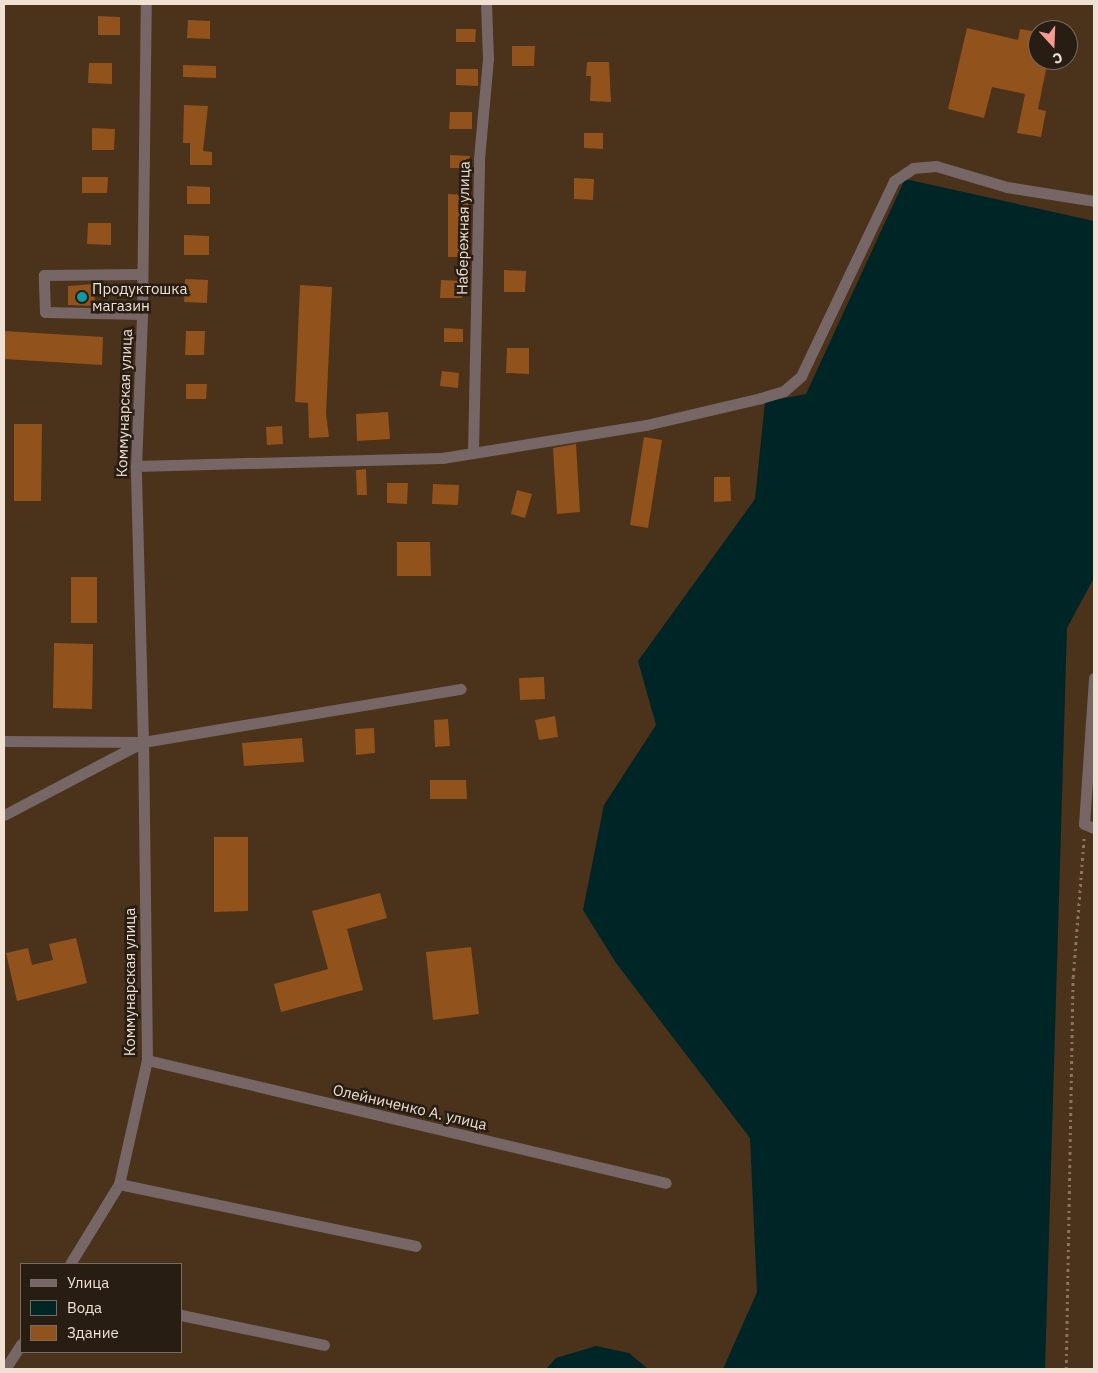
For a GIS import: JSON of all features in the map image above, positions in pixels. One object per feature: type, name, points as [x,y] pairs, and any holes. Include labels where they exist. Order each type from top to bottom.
[{"type":"street","name":"Коммунарская улица","points":[[71,1263],[119,1184],[147,1060],[143,742],[136,466],[142,314],[146,4]]},
{"type":"street","name":"Набережная улица","points":[[473,452],[479,159],[488,58],[486,4]]},
{"type":"street","points":[[136,466],[442,458],[646,425],[784,391],[801,376],[894,181],[913,168],[936,166],[1007,187],[1094,201]]},
{"type":"street","points":[[142,274],[44,275],[45,312],[142,314]]},
{"type":"street","points":[[1089,826],[1094,678]]},
{"type":"street","points":[[4,741],[143,742],[461,689]]},
{"type":"street","points":[[4,815],[143,742]]},
{"type":"street","name":"Олейниченко А. улица","points":[[147,1060],[666,1183]]},
{"type":"street","points":[[119,1184],[416,1246]]},
{"type":"street","points":[[182,1315],[324,1344]]},
{"type":"street","points":[[5,1369],[20,1346]]},
{"type":"path","points":[[1066,1369],[1073,978],[1089,826]]},
{"type":"water","points":[[905,179],[1094,221],[1094,578],[1067,628],[1045,1369],[723,1369],[757,1292],[750,1138],[616,963],[583,910],[604,805],[656,725],[638,661],[755,499],[765,402],[806,394]]},
{"type":"water","points":[[596,1346],[629,1353],[648,1369],[546,1369],[556,1358]]},
{"type":"building","points":[[98,16],[120,17],[120,35],[98,35]]},
{"type":"building","points":[[188,20],[210,21],[210,39],[187,38]]},
{"type":"building","points":[[967,28],[1018,40],[1020,29],[1028,30],[1028,70],[1046,70],[1038,109],[1046,111],[1041,137],[1017,133],[1025,94],[992,87],[984,118],[948,109]]},
{"type":"building","points":[[456,29],[476,29],[475,42],[456,42]]},
{"type":"building","points":[[512,46],[535,46],[534,66],[512,66]]},
{"type":"building","points":[[587,62],[609,62],[611,102],[590,101],[591,76],[586,76]]},
{"type":"building","points":[[89,63],[112,63],[112,84],[88,83]]},
{"type":"building","points":[[183,65],[216,66],[216,78],[183,77]]},
{"type":"building","points":[[456,69],[478,69],[478,86],[456,85]]},
{"type":"building","points":[[184,105],[208,106],[203,151],[212,152],[212,165],[190,165],[190,143],[183,143]]},
{"type":"building","points":[[450,112],[472,112],[472,129],[449,129]]},
{"type":"building","points":[[92,128],[115,129],[114,150],[92,150]]},
{"type":"building","points":[[584,133],[603,133],[603,149],[584,148]]},
{"type":"building","points":[[450,155],[470,156],[470,168],[450,168]]},
{"type":"building","points":[[82,177],[108,177],[107,193],[82,193]]},
{"type":"building","points":[[574,178],[594,179],[593,200],[574,199]]},
{"type":"building","points":[[187,186],[210,187],[210,204],[187,204]]},
{"type":"building","points":[[448,194],[469,195],[466,257],[448,257]]},
{"type":"building","points":[[88,223],[111,223],[111,245],[87,244]]},
{"type":"building","points":[[184,235],[209,236],[209,255],[184,255]]},
{"type":"building","points":[[504,270],[526,271],[525,292],[504,292]]},
{"type":"building","points":[[185,279],[208,280],[207,303],[184,302]]},
{"type":"building","points":[[441,280],[463,281],[462,298],[440,298]]},
{"type":"building","name":"Продуктошка магазин","points":[[94,284],[95,306],[68,305],[68,286]]},
{"type":"building","points":[[300,285],[332,287],[326,414],[329,437],[309,438],[308,403],[295,402]]},
{"type":"building","points":[[444,328],[463,329],[463,342],[444,342]]},
{"type":"building","points":[[4,331],[103,337],[102,365],[4,359]]},
{"type":"building","points":[[186,331],[205,331],[204,355],[185,355]]},
{"type":"building","points":[[507,348],[529,348],[529,374],[506,373]]},
{"type":"building","points":[[442,371],[459,373],[458,388],[440,386]]},
{"type":"building","points":[[186,384],[207,384],[206,399],[186,399]]},
{"type":"building","points":[[388,412],[390,439],[357,441],[356,414]]},
{"type":"building","points":[[14,424],[42,424],[41,501],[14,501]]},
{"type":"building","points":[[282,426],[283,444],[267,445],[266,427]]},
{"type":"building","points":[[644,437],[662,440],[648,528],[630,525]]},
{"type":"building","points":[[576,444],[580,512],[557,514],[553,448]]},
{"type":"building","points":[[366,469],[367,495],[357,495],[356,470]]},
{"type":"building","points":[[714,477],[730,477],[731,501],[714,502]]},
{"type":"building","points":[[387,483],[408,483],[407,504],[387,503]]},
{"type":"building","points":[[433,484],[459,485],[458,505],[432,504]]},
{"type":"building","points":[[517,490],[532,494],[525,518],[511,514]]},
{"type":"building","points":[[397,542],[430,542],[431,576],[397,576]]},
{"type":"building","points":[[71,577],[97,577],[97,623],[71,623]]},
{"type":"building","points":[[54,643],[93,644],[92,709],[53,708]]},
{"type":"building","points":[[544,677],[545,699],[520,700],[519,678]]},
{"type":"building","points":[[555,716],[558,737],[539,740],[535,720]]},
{"type":"building","points":[[448,719],[450,746],[435,747],[434,720]]},
{"type":"building","points":[[374,728],[375,753],[356,755],[355,729]]},
{"type":"building","points":[[302,738],[304,762],[244,766],[242,743]]},
{"type":"building","points":[[430,780],[466,780],[467,799],[430,799]]},
{"type":"building","points":[[214,837],[248,837],[248,911],[214,912]]},
{"type":"building","points":[[380,893],[387,918],[347,929],[363,990],[281,1012],[274,984],[328,969],[312,911]]},
{"type":"building","points":[[76,938],[87,983],[17,1001],[6,953],[28,948],[32,965],[53,960],[49,944]]},
{"type":"building","points":[[471,947],[479,1014],[433,1020],[426,952]]},
{"type":"place","name":"Продуктошка магазин","points":[[82,297]]}]
